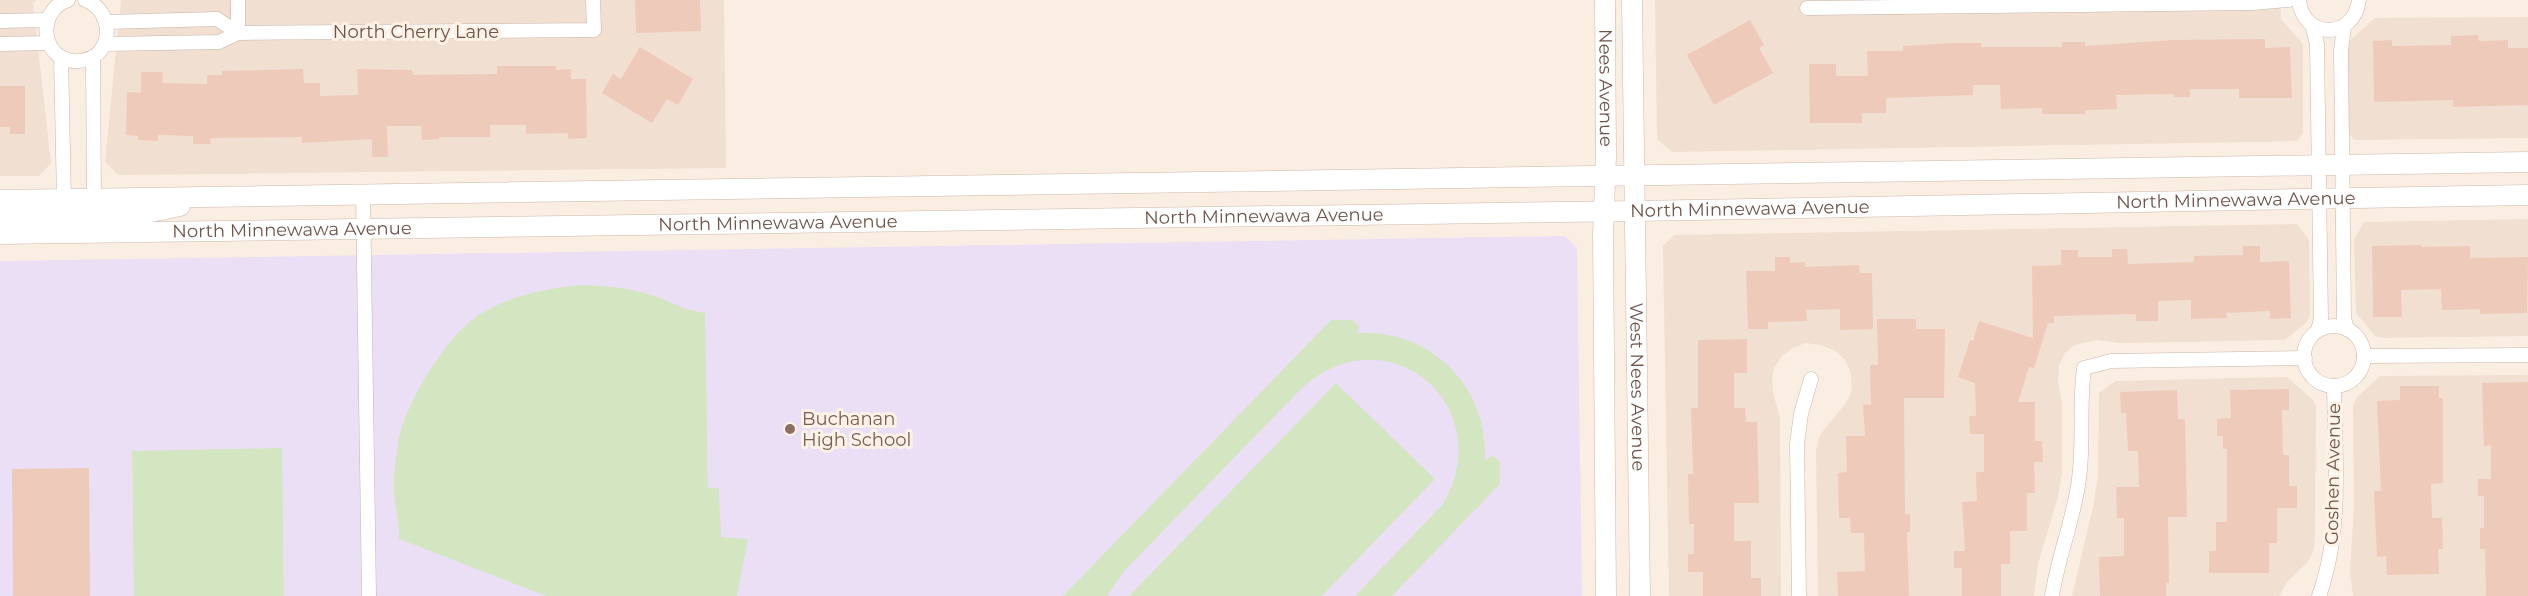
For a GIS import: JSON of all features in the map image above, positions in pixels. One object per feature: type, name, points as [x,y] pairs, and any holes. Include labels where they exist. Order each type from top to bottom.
[{"type":"main road","name":"Nees Avenue","points":[[1605,0],[1605,177]]},
{"type":"main road","name":"Nees Avenue","points":[[1632,0],[1636,177]]},
{"type":"main road","name":"North Minnewawa Avenue","points":[[0,200],[2528,162]]},
{"type":"main road","name":"West Nees Avenue","points":[[1605,177],[1606,596]]},
{"type":"main road","name":"West Nees Avenue","points":[[1636,177],[1640,596]]},
{"type":"main road","points":[[1085,184],[1085,218]]},
{"type":"main road","name":"North Minnewawa Avenue","points":[[0,234],[1635,211],[2528,195]]},
{"type":"main road","points":[[0,217],[141,214],[223,198]]},
{"type":"street","points":[[69,0],[57,5],[47,20],[45,28],[48,43],[61,57],[77,62],[93,57],[105,44],[107,37],[107,22],[98,7],[85,0]]},
{"type":"street","points":[[238,0],[238,33]]},
{"type":"street","name":"North Cherry Lane","points":[[105,44],[219,42],[238,33],[594,30],[593,0]]},
{"type":"street","points":[[1808,8],[2289,0]]},
{"type":"street","points":[[2299,0],[2301,11],[2312,25],[2317,44],[2320,198],[2321,319],[2318,330],[2308,342],[2305,358],[2307,367],[2317,381],[2334,386],[2349,382],[2356,377],[2364,364],[2360,340],[2347,329],[2328,326],[2318,330]]},
{"type":"street","points":[[2312,25],[2329,30],[2344,26],[2355,15],[2359,0]]},
{"type":"street","name":"North Cherry Lane","points":[[107,22],[217,19],[238,33]]},
{"type":"street","points":[[0,21],[47,20]]},
{"type":"street","points":[[2344,26],[2341,51],[2342,198],[2344,318],[2347,329]]},
{"type":"street","points":[[0,44],[48,43]]},
{"type":"street","points":[[61,57],[63,199]]},
{"type":"street","points":[[93,57],[94,198]]},
{"type":"street","points":[[363,195],[369,596]]},
{"type":"street","points":[[2364,356],[2528,355]]},
{"type":"street","points":[[2052,596],[2057,565],[2079,479],[2082,446],[2080,399],[2084,368],[2111,361],[2305,358]]},
{"type":"street","points":[[1799,596],[1797,444],[1801,414],[1811,379]]},
{"type":"street","name":"Goshen Avenue","points":[[2319,596],[2326,578],[2334,529],[2334,386]]},
{"type":"shaded area","points":[[0,0],[37,0],[33,3],[51,163],[39,176],[0,176]]},
{"type":"shaded area","points":[[121,0],[724,0],[726,168],[118,175],[105,162]]},
{"type":"shaded area","points":[[1655,0],[2280,0],[2281,19],[2303,44],[2303,133],[2297,141],[1672,152],[1657,139]]},
{"type":"shaded area","points":[[2528,17],[2528,138],[2354,140],[2348,132],[2347,43],[2375,18]]},
{"type":"shaded area","points":[[2528,219],[2528,336],[2382,338],[2375,336],[2356,313],[2354,239],[2364,222]]},
{"type":"shaded area","points":[[2297,224],[2309,240],[2310,316],[2307,322],[2285,340],[2120,343],[2097,340],[2074,345],[2065,353],[2059,365],[2058,380],[2062,404],[2062,473],[2058,497],[2038,564],[2034,596],[1818,596],[1816,451],[1820,435],[1848,400],[1852,389],[1851,374],[1846,361],[1837,352],[1822,345],[1805,343],[1791,349],[1781,357],[1774,368],[1772,379],[1773,393],[1780,417],[1781,596],[1669,596],[1663,246],[1674,235]]},
{"type":"shaded area","name":"Buchanan High School","points":[[1565,236],[1577,248],[1582,596],[0,596],[0,261]]},
{"type":"shaded area","points":[[2528,375],[2528,596],[2353,596],[2350,571],[2354,508],[2353,406],[2357,397],[2380,376]]},
{"type":"shaded area","points":[[2287,377],[2313,400],[2316,406],[2315,532],[2314,549],[2308,562],[2287,582],[2279,596],[2072,596],[2098,476],[2099,393],[2115,381]]},
{"type":"green space","points":[[581,285],[640,292],[705,313],[708,488],[719,488],[721,537],[748,539],[737,596],[546,596],[399,539],[394,488],[398,444],[409,410],[428,372],[467,324],[492,307],[529,294]]},
{"type":"green space","points":[[1331,320],[1352,320],[1360,327],[1356,333],[1383,334],[1408,340],[1430,352],[1450,367],[1465,386],[1477,409],[1484,434],[1485,461],[1492,455],[1500,462],[1500,484],[1392,596],[1355,596],[1443,504],[1457,468],[1457,434],[1446,404],[1426,381],[1400,365],[1369,360],[1336,366],[1303,387],[1125,570],[1107,596],[1063,596]]},
{"type":"green space","points":[[1336,383],[1435,479],[1322,596],[1129,596]]},
{"type":"green space","points":[[282,448],[284,596],[134,596],[132,451]]},
{"type":"building","points":[[635,0],[700,0],[701,31],[636,33]]},
{"type":"building","points":[[1750,20],[1764,45],[1759,48],[1773,73],[1714,105],[1687,55]]},
{"type":"building","points":[[2478,35],[2479,41],[2508,40],[2508,48],[2528,48],[2528,105],[2453,107],[2453,100],[2374,102],[2373,41],[2392,40],[2392,46],[2451,45],[2451,36]]},
{"type":"building","points":[[2265,39],[2265,48],[2290,47],[2292,98],[2239,98],[2239,89],[2190,89],[2190,97],[2174,97],[2174,94],[2116,95],[2117,109],[2085,110],[2085,114],[2042,114],[2042,108],[2001,109],[2000,85],[1973,85],[1973,95],[1886,98],[1886,113],[1862,113],[1862,123],[1810,123],[1809,64],[1836,64],[1836,76],[1868,76],[1867,51],[1903,51],[1903,46],[1952,43],[1981,43],[1981,47],[2062,47],[2062,42],[2085,42],[2085,46],[2173,40]]},
{"type":"building","points":[[640,47],[693,79],[678,105],[667,99],[652,123],[602,93],[613,74],[621,79]]},
{"type":"building","points":[[497,66],[556,66],[556,70],[571,69],[571,79],[586,79],[587,138],[568,139],[568,133],[526,134],[526,125],[490,125],[490,137],[439,137],[439,139],[422,140],[421,126],[387,126],[388,157],[372,157],[372,139],[302,143],[302,137],[210,138],[211,144],[193,144],[193,136],[158,135],[158,141],[138,140],[138,136],[126,135],[127,92],[141,93],[141,72],[163,72],[162,83],[207,84],[207,75],[222,75],[222,71],[303,69],[304,83],[320,83],[320,96],[358,95],[357,69],[412,70],[413,75],[497,74]]},
{"type":"building","points":[[0,86],[25,86],[25,134],[10,134],[10,127],[0,127]]},
{"type":"building","points":[[2421,245],[2421,247],[2470,246],[2470,258],[2528,257],[2527,313],[2480,314],[2480,309],[2442,310],[2441,289],[2401,290],[2402,317],[2373,317],[2372,246]]},
{"type":"building","points":[[2243,246],[2260,246],[2260,262],[2289,261],[2291,318],[2270,319],[2270,311],[2226,313],[2227,318],[2191,319],[2191,300],[2158,301],[2158,321],[2136,321],[2136,314],[2054,316],[2054,323],[2048,323],[2034,368],[2029,367],[2018,402],[2035,402],[2035,441],[2042,441],[2043,462],[2034,462],[2035,493],[2027,493],[2027,531],[2010,531],[2010,564],[2001,564],[2001,596],[1962,596],[1962,568],[1954,568],[1954,551],[1965,551],[1962,502],[1977,501],[1976,472],[1984,472],[1984,434],[1970,434],[1969,416],[1976,416],[1975,383],[1958,377],[1979,321],[2033,338],[2032,266],[2061,265],[2061,250],[2078,250],[2078,257],[2112,257],[2112,249],[2127,249],[2128,264],[2194,262],[2194,256],[2243,255]]},
{"type":"building","points":[[1775,257],[1790,257],[1790,263],[1805,262],[1805,267],[1859,265],[1860,273],[1872,273],[1873,329],[1840,330],[1840,309],[1806,310],[1807,321],[1768,322],[1768,329],[1748,329],[1746,271],[1775,271]]},
{"type":"building","points":[[1877,319],[1916,319],[1916,329],[1945,329],[1944,398],[1904,398],[1905,514],[1910,514],[1910,532],[1907,532],[1909,596],[1838,596],[1837,572],[1865,571],[1864,533],[1851,533],[1850,518],[1839,518],[1838,473],[1847,472],[1846,436],[1865,436],[1863,405],[1871,405],[1870,365],[1878,365]]},
{"type":"building","points":[[1747,339],[1747,373],[1734,373],[1734,408],[1745,408],[1746,422],[1757,422],[1759,503],[1734,503],[1734,541],[1751,541],[1751,578],[1761,578],[1761,596],[1703,596],[1703,572],[1688,572],[1688,554],[1694,554],[1694,524],[1689,524],[1688,474],[1693,474],[1691,408],[1698,408],[1698,340]]},
{"type":"building","points":[[2528,382],[2528,596],[2486,596],[2485,549],[2480,549],[2480,528],[2484,528],[2484,496],[2478,496],[2478,479],[2491,479],[2491,445],[2484,446],[2482,383]]},
{"type":"building","points":[[2400,386],[2439,386],[2439,398],[2443,398],[2443,483],[2431,484],[2432,518],[2442,518],[2443,549],[2438,549],[2439,574],[2387,575],[2386,556],[2377,557],[2374,491],[2381,491],[2377,401],[2400,400]]},
{"type":"building","points":[[2289,389],[2289,410],[2282,410],[2283,455],[2289,455],[2289,486],[2297,486],[2297,508],[2277,508],[2277,543],[2269,543],[2269,573],[2209,573],[2209,551],[2216,551],[2216,522],[2227,522],[2227,449],[2223,449],[2223,436],[2217,436],[2217,419],[2231,418],[2230,390]]},
{"type":"building","points":[[2177,390],[2178,419],[2185,419],[2187,517],[2168,517],[2169,583],[2166,583],[2166,596],[2100,596],[2099,557],[2124,556],[2124,518],[2117,518],[2116,487],[2139,487],[2138,451],[2128,451],[2126,413],[2121,413],[2120,392]]},
{"type":"building","points":[[89,468],[90,596],[13,596],[12,469]]},
{"type":"place","name":"Buchanan High School","points":[[790,429]]}]
